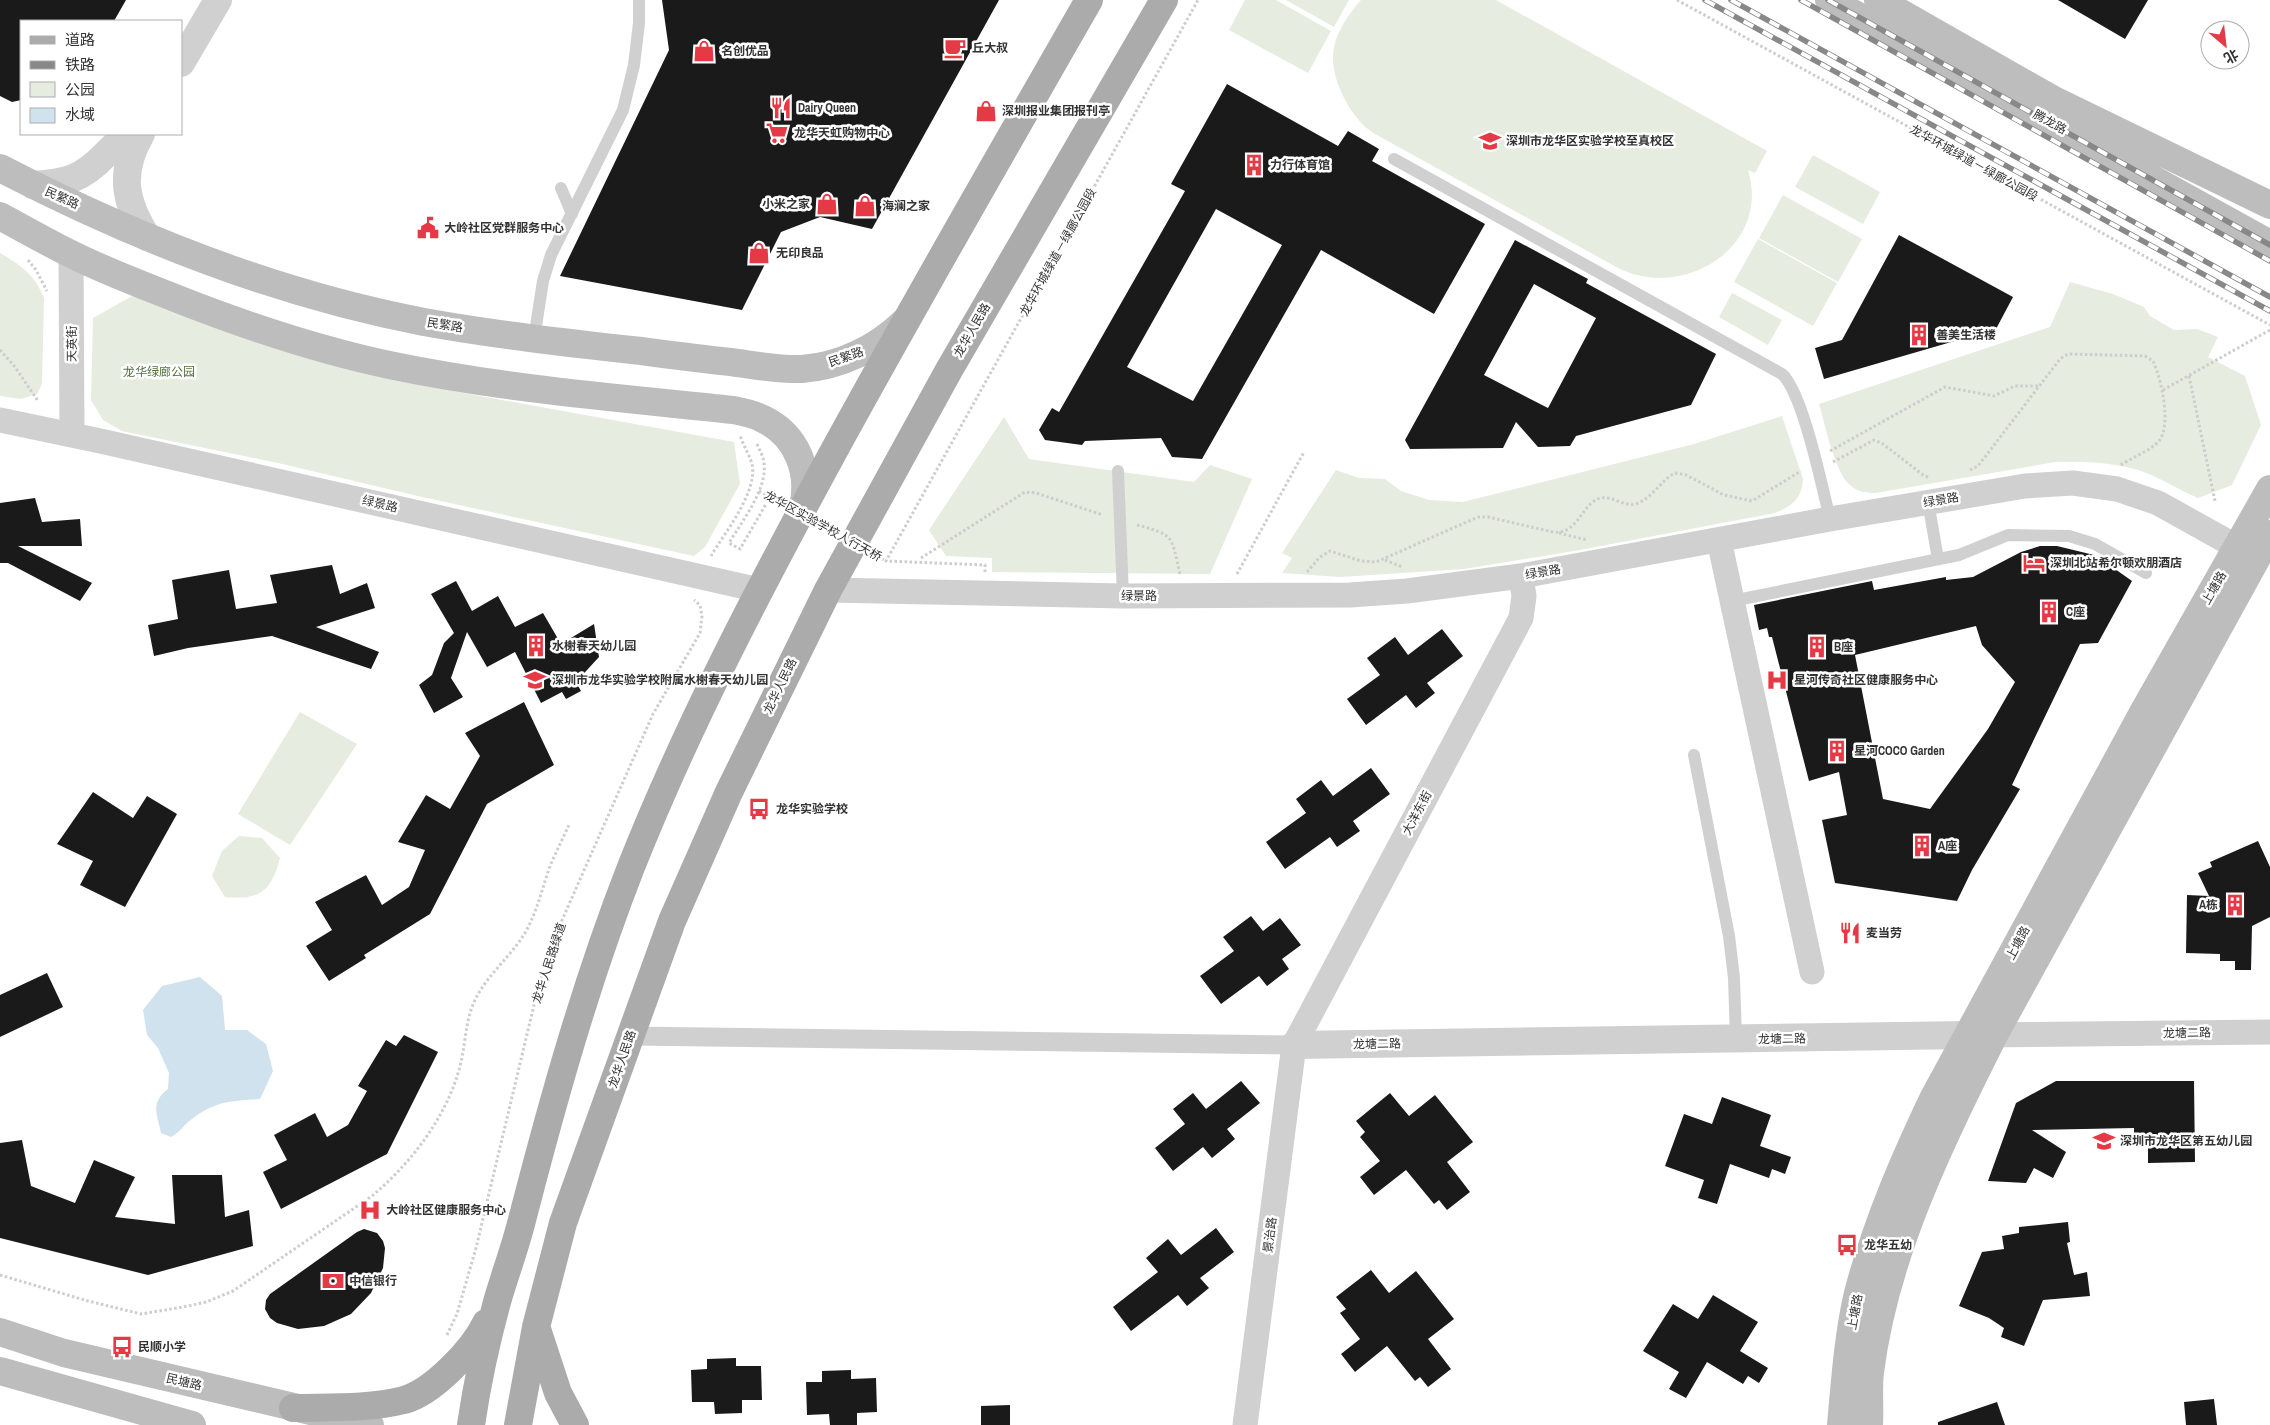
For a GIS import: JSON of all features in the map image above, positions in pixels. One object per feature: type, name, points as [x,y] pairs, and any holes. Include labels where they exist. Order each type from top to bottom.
[{"type":"main road","points":[[470,1425],[496,1304],[520,1227],[553,1100],[600,950],[631,867],[669,778],[710,688],[759,590],[904,322],[1089,0]]},
{"type":"main road","name":"龙华人民路","points":[[518,1425],[536,1327],[563,1223],[672,921],[745,759],[828,590],[949,370],[1164,0]]},
{"type":"main road","name":"腾龙路","points":[[1829,0],[2267,245]]},
{"type":"main road","name":"腾龙路","points":[[1878,0],[2052,99],[2270,205]]},
{"type":"main road","name":"民繁路","points":[[0,168],[147,237],[238,270],[327,298],[424,322],[534,338],[802,369],[831,363],[863,352],[879,344],[904,322]]},
{"type":"main road","points":[[0,216],[71,254],[226,318],[274,334],[393,366],[540,390],[733,410],[750,414],[774,426],[793,446],[800,458],[807,492],[804,508]]},
{"type":"main road","name":"上塘路","points":[[1869,1425],[1870,1373],[1884,1301],[1901,1243],[1962,1099],[1981,1035],[2145,709],[2270,489]]},
{"type":"main road","name":"上塘路","points":[[1841,1425],[1846,1364],[1858,1295],[1877,1228],[1906,1155],[1933,1099],[1981,1035],[2270,534]]},
{"type":"main road","points":[[293,1408],[354,1406],[406,1399],[441,1378],[459,1360],[480,1336],[496,1304]]},
{"type":"main road","points":[[536,1327],[558,1393],[576,1425]]},
{"type":"main road","name":"民塘路","points":[[0,1332],[64,1354],[370,1425]]},
{"type":"main road","points":[[0,1371],[192,1425]]},
{"type":"street","points":[[182,30],[199,0]]},
{"type":"street","points":[[182,61],[218,0]]},
{"type":"street","points":[[33,185],[58,184],[74,180],[98,162],[123,135]]},
{"type":"street","points":[[140,135],[129,160],[126,173],[126,189],[137,221],[147,237]]},
{"type":"street","name":"天英街","points":[[71,254],[72,434]]},
{"type":"street","name":"绿景路","points":[[0,420],[72,434],[759,590]]},
{"type":"street","name":"绿景路","points":[[828,590],[1123,596],[1350,595],[1454,586],[1521,576],[1928,502],[2025,486],[2073,483],[2117,489],[2158,503],[2237,547]]},
{"type":"street","points":[[1719,540],[1812,972]]},
{"type":"street","name":"大洋东街","points":[[1294,1045],[1521,618],[1524,596],[1521,576]]},
{"type":"street","name":"龙塘二路","points":[[1294,1045],[2270,1032]]},
{"type":"street","points":[[630,1036],[1294,1045]]},
{"type":"street","name":"景治路","points":[[1245,1425],[1294,1045]]},
{"type":"lane","points":[[534,338],[543,281],[552,255],[623,110],[634,65],[640,0]]},
{"type":"lane","points":[[1394,158],[1782,374],[1793,387],[1801,410],[1830,519]]},
{"type":"lane","points":[[561,188],[572,214]]},
{"type":"lane","points":[[1118,470],[1123,596]]},
{"type":"lane","points":[[1928,502],[1938,559]]},
{"type":"lane","points":[[1732,601],[1971,552],[2008,535],[2069,536],[2095,544],[2146,573]]},
{"type":"lane","points":[[1694,755],[1730,936],[1734,978],[1736,1039]]},
{"type":"path","name":"龙华环城绿道－绿廊公园段","points":[[886,561],[1198,0]]},
{"type":"path","name":"龙华环城绿道－绿廊公园段","points":[[1677,0],[2270,325]]},
{"type":"path","points":[[23,257],[36,270],[48,296]]},
{"type":"path","points":[[2163,390],[2270,330]]},
{"type":"path","points":[[0,350],[15,366],[38,402]]},
{"type":"path","points":[[1965,471],[1978,466],[2039,386],[2060,360],[2068,354],[2145,356],[2153,361],[2163,390],[2163,430],[2159,440],[2116,468]]},
{"type":"path","points":[[2189,376],[2215,500]]},
{"type":"path","points":[[1830,451],[1944,387],[1994,396],[2015,386],[2039,386]]},
{"type":"path","points":[[710,557],[749,493],[753,480],[752,464],[741,437]]},
{"type":"path","points":[[751,440],[756,444],[764,459],[764,477],[760,491],[729,542],[740,549],[766,504]]},
{"type":"path","points":[[1833,462],[1874,440],[1883,444],[1923,475],[1931,478]]},
{"type":"path","points":[[1233,581],[1304,452]]},
{"type":"path","points":[[1305,575],[1320,556],[1330,551],[1361,561],[1376,562],[1478,517],[1488,517],[1553,532],[1562,532],[1574,525],[1595,500],[1607,497],[1628,504],[1636,504],[1675,473],[1686,475],[1724,495],[1752,501],[1802,470]]},
{"type":"path","name":"龙华区实验学校人行天桥","points":[[760,491],[886,561]]},
{"type":"path","points":[[920,558],[1025,492],[1036,493],[1111,517]]},
{"type":"path","points":[[1134,524],[1162,532],[1171,538],[1182,582]]},
{"type":"path","points":[[886,561],[985,565]]},
{"type":"path","name":"龙华人民路绿道","points":[[445,1340],[457,1314],[476,1248],[539,984],[556,935],[653,714],[700,633],[702,616],[700,605],[689,595]]},
{"type":"path","points":[[0,1275],[88,1301],[141,1314],[183,1307],[206,1302],[233,1291],[372,1196],[388,1183],[436,1124],[450,1097],[458,1072],[472,1008],[481,988],[525,933],[538,906],[551,865],[569,825]]},
{"type":"green space","points":[[1245,0],[1276,0],[1331,31],[1308,73],[1229,30]]},
{"type":"green space","points":[[1286,0],[1349,0],[1334,27]]},
{"type":"green space","points":[[1361,0],[1496,0],[1767,151],[1755,173],[1748,170],[1752,197],[1747,221],[1735,242],[1718,259],[1696,271],[1671,277],[1646,277],[1620,269],[1375,134],[1352,112],[1342,95],[1335,76],[1333,56],[1338,34],[1348,16]]},
{"type":"green space","points":[[1813,155],[1880,192],[1863,224],[1795,187]]},
{"type":"green space","points":[[1783,195],[1862,239],[1838,282],[1759,238]]},
{"type":"green space","points":[[1758,239],[1837,283],[1813,326],[1734,282]]},
{"type":"green space","points":[[0,253],[27,271],[44,298],[42,384],[37,394],[21,399],[0,396]]},
{"type":"green space","points":[[2070,282],[2113,294],[2144,307],[2150,316],[2174,330],[2197,329],[2218,337],[2208,357],[2245,376],[2261,425],[2232,485],[2198,498],[2156,477],[2130,468],[2098,463],[2055,462],[1876,493],[1859,491],[1850,485],[1835,459],[1819,404],[2050,327]]},
{"type":"green space","points":[[1732,293],[1782,320],[1768,345],[1719,317]]},
{"type":"green space","name":"龙华绿廊公园","points":[[134,295],[392,380],[734,442],[740,484],[705,547],[694,556],[422,497],[278,463],[122,431],[103,420],[91,400],[93,318]]},
{"type":"green space","points":[[1782,416],[1803,479],[1801,492],[1795,501],[1775,513],[1580,550],[1464,569],[1340,577],[1282,573],[1292,558],[1282,553],[1336,470],[1359,478],[1385,479],[1401,491],[1429,500],[1463,502],[1694,444]]},
{"type":"green space","points":[[1004,417],[1029,459],[1194,482],[1210,465],[1252,479],[1210,574],[992,572],[992,558],[946,556],[929,530]]},
{"type":"green space","points":[[300,712],[357,744],[290,845],[238,814]]},
{"type":"green space","points":[[239,836],[262,838],[280,858],[273,879],[262,891],[247,897],[225,897],[212,876],[222,851]]},
{"type":"water","points":[[200,977],[222,996],[225,1030],[247,1030],[266,1044],[273,1071],[260,1099],[232,1101],[216,1105],[200,1113],[171,1137],[161,1133],[156,1109],[162,1094],[168,1089],[169,1073],[158,1048],[147,1035],[143,1010],[162,986]]},
{"type":"building","points":[[0,0],[126,0],[115,20],[20,20],[20,100],[12,102],[0,96]]},
{"type":"building","name":"龙华天虹购物中心","points":[[662,0],[999,0],[872,229],[820,217],[781,232],[742,310],[560,276],[669,50]]},
{"type":"building","points":[[2058,0],[2148,0],[2125,39]]},
{"type":"building","points":[[1227,84],[1338,146],[1348,131],[1379,149],[1372,161],[1485,224],[1434,314],[1321,250],[1202,459],[1172,457],[1161,438],[1085,441],[1082,445],[1045,440],[1039,430],[1052,408],[1059,412],[1185,191],[1171,184]],"holes":[[[1216,209],[1282,245],[1193,401],[1127,367]]]},
{"type":"building","points":[[1899,235],[2013,297],[1996,329],[1824,379],[1815,348],[1842,340]]},
{"type":"building","points":[[1515,240],[1588,279],[1586,283],[1716,354],[1691,405],[1576,436],[1570,446],[1538,447],[1516,422],[1503,448],[1410,449],[1405,440]],"holes":[[[1534,284],[1596,318],[1548,408],[1484,375]]]},
{"type":"building","points":[[35,498],[42,522],[80,519],[82,546],[18,546],[92,583],[80,601],[8,563],[0,563],[0,503]]},
{"type":"building","name":"星河COCO Garden","points":[[2040,546],[2057,546],[2094,555],[2106,563],[2111,562],[2117,566],[2115,569],[2132,581],[2098,643],[2080,644],[2012,785],[2020,789],[1972,870],[1957,901],[1835,883],[1822,820],[1847,815],[1839,772],[1809,781],[1772,637],[1769,637],[1767,628],[1759,630],[1754,605],[1872,581],[1874,590],[1946,577],[1946,580],[1973,577],[2021,552]],"holes":[[[1976,626],[1982,645],[2015,682],[1988,729],[1930,809],[1883,799],[1855,655]]]},
{"type":"building","points":[[332,565],[340,594],[367,583],[375,608],[316,627],[379,652],[371,669],[272,636],[188,648],[154,656],[148,625],[178,619],[172,580],[229,570],[236,609],[277,603],[270,575]]},
{"type":"building","name":"水榭春天幼儿园","points":[[456,581],[472,611],[498,596],[515,627],[543,613],[561,644],[594,624],[599,657],[576,682],[581,691],[566,699],[562,692],[541,703],[515,652],[487,667],[467,632],[451,678],[463,697],[434,713],[419,685],[432,675],[444,643],[454,633],[431,594]]},
{"type":"building","points":[[1442,629],[1463,656],[1427,683],[1435,693],[1416,708],[1406,695],[1366,725],[1347,699],[1380,675],[1367,658],[1395,637],[1408,655]]},
{"type":"building","points":[[524,702],[554,765],[487,804],[430,914],[364,955],[366,958],[329,981],[306,946],[332,930],[315,902],[366,875],[382,905],[409,887],[425,850],[398,842],[426,795],[450,809],[480,756],[465,733]]},
{"type":"building","points":[[1371,768],[1390,794],[1353,821],[1360,831],[1337,847],[1330,837],[1285,869],[1266,842],[1306,813],[1296,799],[1321,780],[1333,796]]},
{"type":"building","points":[[93,792],[133,818],[147,796],[177,814],[125,907],[80,885],[93,861],[57,844]]},
{"type":"building","name":"A栋","points":[[2258,841],[2270,867],[2270,917],[2252,926],[2251,970],[2235,970],[2235,961],[2220,961],[2220,954],[2186,953],[2187,895],[2209,896],[2198,873],[2212,867],[2210,862]]},
{"type":"building","points":[[1251,916],[1263,931],[1280,918],[1301,945],[1282,959],[1289,969],[1267,986],[1259,976],[1221,1004],[1200,976],[1234,951],[1223,937]]},
{"type":"building","points":[[47,973],[63,1007],[0,1037],[0,995]]},
{"type":"building","points":[[404,1035],[438,1052],[387,1154],[281,1209],[263,1172],[287,1160],[274,1135],[315,1113],[327,1137],[348,1125],[367,1091],[358,1086],[386,1040],[396,1046]]},
{"type":"building","points":[[1241,1081],[1260,1103],[1227,1129],[1235,1139],[1212,1158],[1203,1147],[1173,1171],[1155,1148],[1185,1124],[1173,1109],[1193,1093],[1206,1109]]},
{"type":"building","points":[[2056,1081],[2194,1081],[2195,1162],[2148,1163],[2148,1146],[2134,1146],[2134,1128],[2032,1130],[2066,1152],[2053,1178],[2034,1168],[2026,1183],[1988,1181],[2016,1103]]},
{"type":"building","points":[[1390,1093],[1409,1116],[1435,1095],[1473,1142],[1447,1162],[1470,1192],[1447,1210],[1439,1200],[1434,1204],[1406,1170],[1374,1195],[1360,1177],[1380,1161],[1360,1137],[1365,1132],[1356,1121]]},
{"type":"building","points":[[1722,1097],[1771,1115],[1760,1146],[1791,1157],[1785,1174],[1772,1169],[1769,1178],[1730,1164],[1717,1204],[1698,1198],[1704,1180],[1665,1166],[1684,1114],[1712,1124]]},
{"type":"building","points":[[22,1140],[31,1186],[75,1203],[94,1160],[135,1177],[115,1217],[175,1224],[172,1175],[222,1175],[225,1217],[249,1210],[253,1246],[148,1275],[0,1238],[0,1143]]},
{"type":"building","points":[[2068,1222],[2070,1242],[2067,1243],[2074,1275],[2087,1272],[2090,1296],[2043,1300],[2024,1346],[2001,1337],[2004,1328],[1989,1318],[1959,1306],[1982,1252],[2004,1249],[2002,1236],[2019,1233],[2019,1227]]},
{"type":"building","points":[[1216,1228],[1234,1252],[1200,1278],[1209,1288],[1187,1306],[1178,1295],[1131,1331],[1113,1307],[1158,1272],[1146,1258],[1168,1239],[1181,1255]]},
{"type":"building","name":"中信银行","points":[[364,1229],[377,1233],[383,1241],[385,1248],[383,1268],[371,1293],[351,1314],[324,1326],[298,1329],[277,1323],[270,1318],[265,1309],[266,1300],[270,1294],[357,1232]]},
{"type":"building","points":[[1371,1270],[1389,1293],[1416,1271],[1454,1319],[1428,1339],[1451,1369],[1428,1387],[1420,1377],[1415,1381],[1387,1346],[1355,1372],[1341,1354],[1360,1339],[1340,1313],[1346,1309],[1336,1297]]},
{"type":"building","points":[[1713,1295],[1758,1322],[1740,1351],[1768,1368],[1759,1383],[1748,1376],[1743,1384],[1707,1362],[1686,1398],[1669,1389],[1679,1372],[1643,1351],[1673,1304],[1698,1319]]},
{"type":"building","points":[[736,1358],[736,1366],[761,1366],[762,1400],[742,1400],[742,1413],[715,1414],[714,1402],[692,1402],[691,1370],[707,1369],[707,1359]]},
{"type":"building","points":[[851,1370],[851,1379],[876,1378],[877,1412],[857,1413],[857,1425],[830,1425],[829,1414],[807,1415],[806,1382],[822,1382],[822,1371]]},
{"type":"building","points":[[2214,1399],[2217,1425],[2186,1425],[2184,1402]]},
{"type":"building","points":[[1997,1402],[2005,1425],[1938,1425],[1938,1422]]},
{"type":"building","points":[[1010,1405],[1010,1425],[981,1425],[981,1406]]},
{"type":"railway","points":[[1705,0],[2270,311]]},
{"type":"railway","points":[[1731,0],[2270,297]]},
{"type":"railway","points":[[1801,0],[2270,261]]},
{"type":"railway","points":[[1828,0],[2270,245]]},
{"type":"place","name":"丘大叔","points":[[955,48]]},
{"type":"place","name":"名创优品","points":[[704,51]]},
{"type":"place","name":"Dairy Queen","points":[[781,108]]},
{"type":"place","name":"深圳报业集团报刊亭","points":[[986,111]]},
{"type":"place","name":"龙华天虹购物中心","points":[[777,133]]},
{"type":"place","name":"深圳市龙华区实验学校至真校区","points":[[1490,141]]},
{"type":"place","name":"力行体育馆","points":[[1254,165]]},
{"type":"place","name":"小米之家","points":[[827,204]]},
{"type":"place","name":"海澜之家","points":[[865,206]]},
{"type":"place","name":"大岭社区党群服务中心","points":[[428,228]]},
{"type":"place","name":"无印良品","points":[[759,253]]},
{"type":"place","name":"善美生活楼","points":[[1919,335]]},
{"type":"place","name":"深圳北站希尔顿欢朋酒店","points":[[2034,563]]},
{"type":"place","name":"C座","points":[[2049,612]]},
{"type":"place","name":"水榭春天幼儿园","points":[[536,646]]},
{"type":"place","name":"B座","points":[[1817,647]]},
{"type":"place","name":"深圳市龙华实验学校附属水榭春天幼儿园","points":[[535,680]]},
{"type":"place","name":"星河传奇社区健康服务中心","points":[[1777,680]]},
{"type":"place","name":"星河COCO Garden","points":[[1837,751]]},
{"type":"place","name":"龙华实验学校","points":[[759,809]]},
{"type":"place","name":"A座","points":[[1922,846]]},
{"type":"place","name":"A栋","points":[[2235,905]]},
{"type":"place","name":"麦当劳","points":[[1850,933]]},
{"type":"place","name":"深圳市龙华区第五幼儿园","points":[[2104,1141]]},
{"type":"place","name":"大岭社区健康服务中心","points":[[370,1210]]},
{"type":"place","name":"龙华五幼","points":[[1847,1245]]},
{"type":"place","name":"中信银行","points":[[333,1281]]},
{"type":"place","name":"民顺小学","points":[[122,1347]]}]
